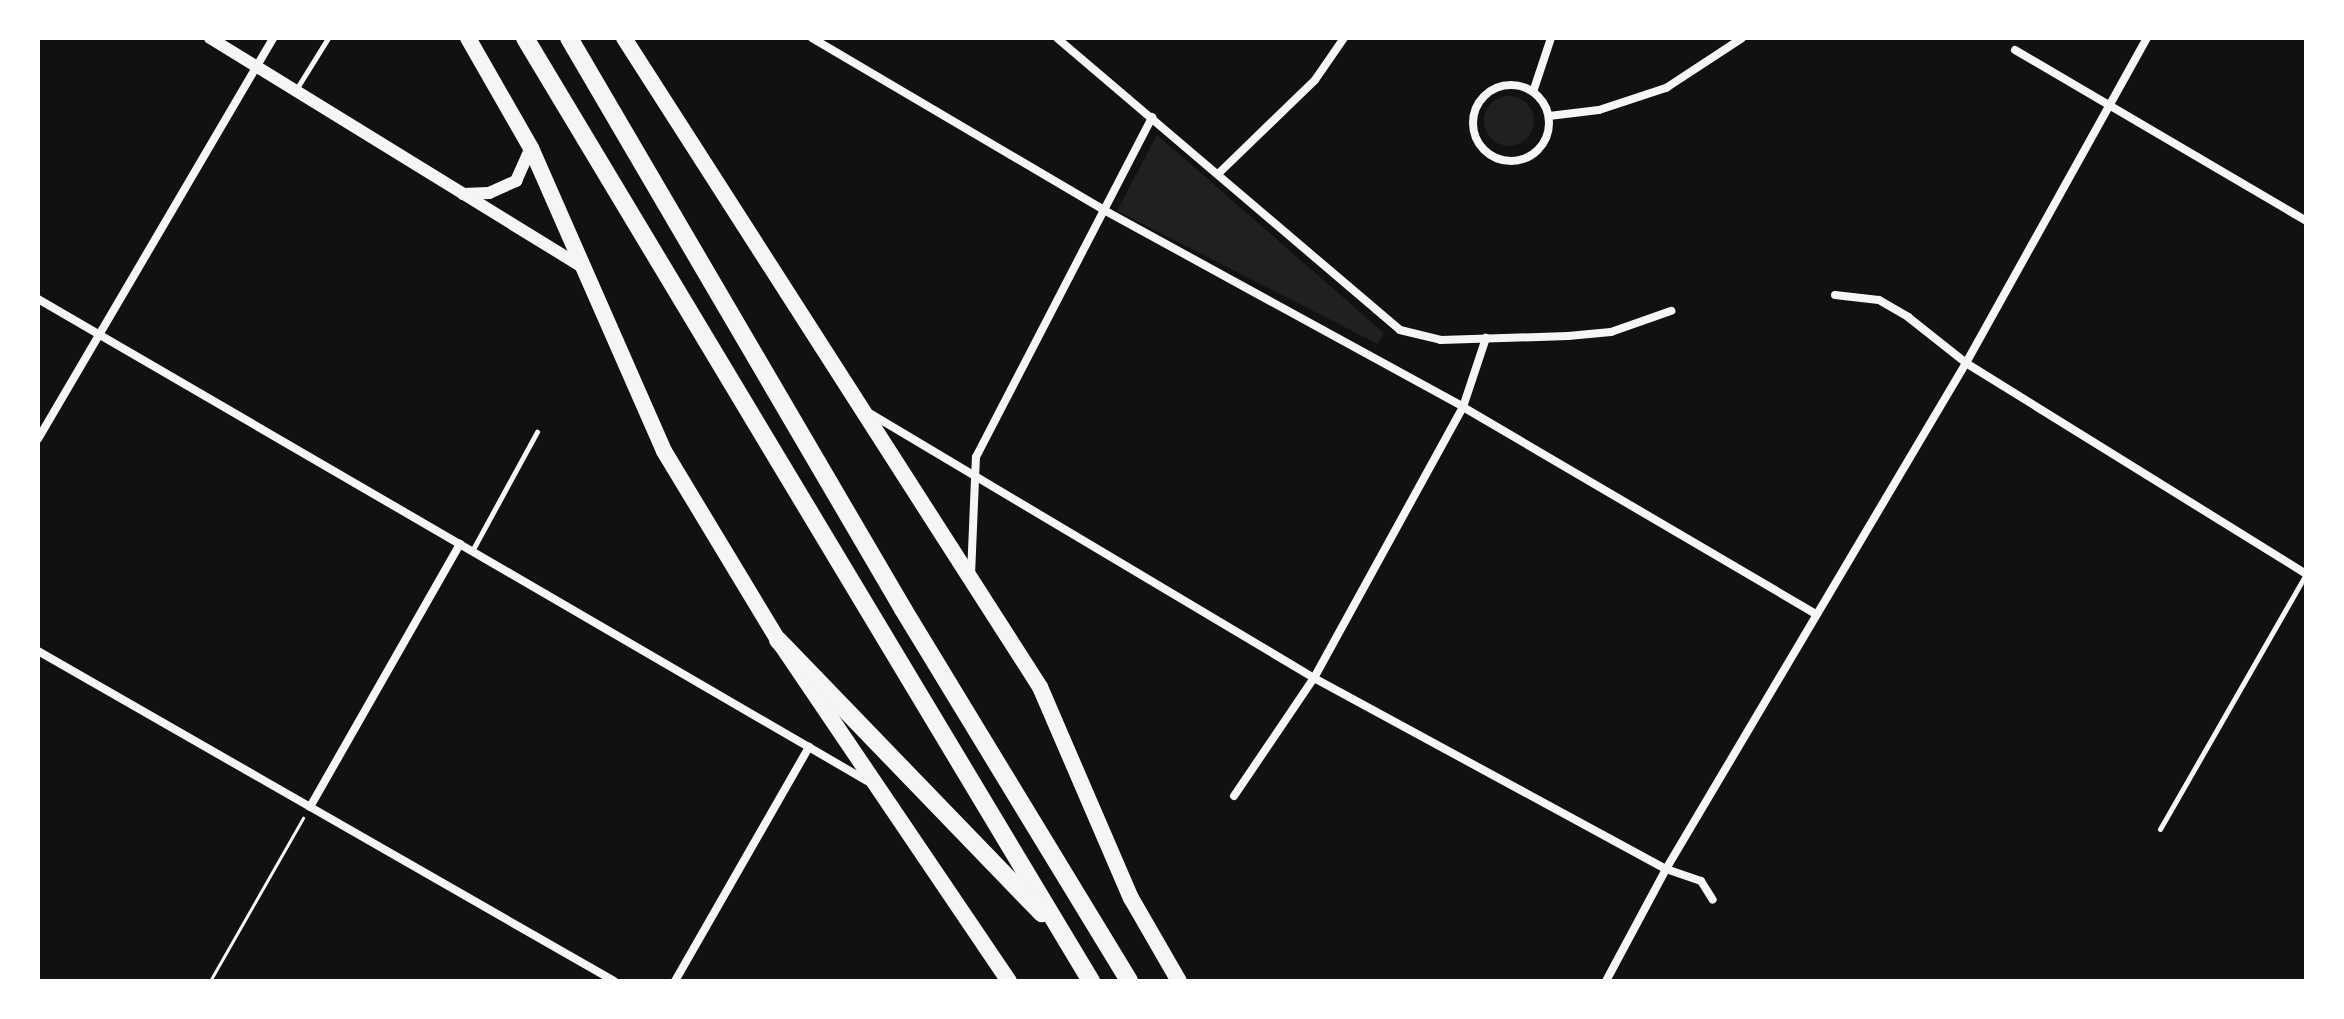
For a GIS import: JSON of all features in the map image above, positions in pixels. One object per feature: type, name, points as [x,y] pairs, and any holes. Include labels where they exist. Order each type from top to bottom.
[{"type":"highway","points":[[525,38],[1091,981]]},
{"type":"highway","points":[[569,38],[903,609],[1129,981]]},
{"type":"highway","points":[[778,640],[1066,938]]},
{"type":"main road","points":[[468,38],[531,148],[664,451],[778,640],[883,790],[1009,981]]},
{"type":"main road","points":[[624,38],[867,412],[1040,687],[1131,898],[1179,981]]},
{"type":"street","points":[[210,38],[587,271]]},
{"type":"street","points":[[38,439],[273,38]]},
{"type":"street","points":[[812,38],[1102,209],[1463,407],[1816,614]]},
{"type":"street","points":[[1057,38],[1400,330],[1441,340],[1611,332],[1671,311]]},
{"type":"street","points":[[1218,174],[1315,80],[1344,38]]},
{"type":"street","points":[[1533,92],[1551,38]]},
{"type":"street","points":[[1549,116],[1599,110],[1666,88],[1742,38]]},
{"type":"street","points":[[1606,981],[1666,869],[1966,363],[2147,38]]},
{"type":"street","points":[[2015,50],[2107,107],[2306,221]]},
{"type":"street","points":[[1505,85],[1533,92],[1549,116],[1543,145],[1518,161],[1503,161],[1479,144],[1474,115],[1480,101],[1505,85]]},
{"type":"street","points":[[971,575],[976,457],[1152,117]]},
{"type":"street","points":[[463,194],[489,193],[516,181],[531,148]]},
{"type":"street","points":[[1835,295],[1879,300],[1966,363],[2306,574]]},
{"type":"street","points":[[38,299],[883,790]]},
{"type":"street","points":[[1234,796],[1314,678],[1463,407],[1486,338]]},
{"type":"street","points":[[867,412],[973,479],[1314,678],[1666,869],[1701,881],[1713,900]]},
{"type":"street","points":[[310,807],[460,544]]},
{"type":"street","points":[[38,651],[614,981]]},
{"type":"street","points":[[675,981],[809,747]]},
{"type":"lane","points":[[296,89],[328,38]]},
{"type":"lane","points":[[472,551],[537,432]]},
{"type":"lane","points":[[2160,829],[2306,574]]},
{"type":"path","points":[[210,981],[310,807]]},
{"type":"shaded area","points":[[1509,96],[1526,104],[1534,121],[1526,138],[1509,146],[1492,138],[1484,121],[1492,104]]},
{"type":"shaded area","points":[[1157,135],[1384,333],[1378,344],[1117,211]]}]
